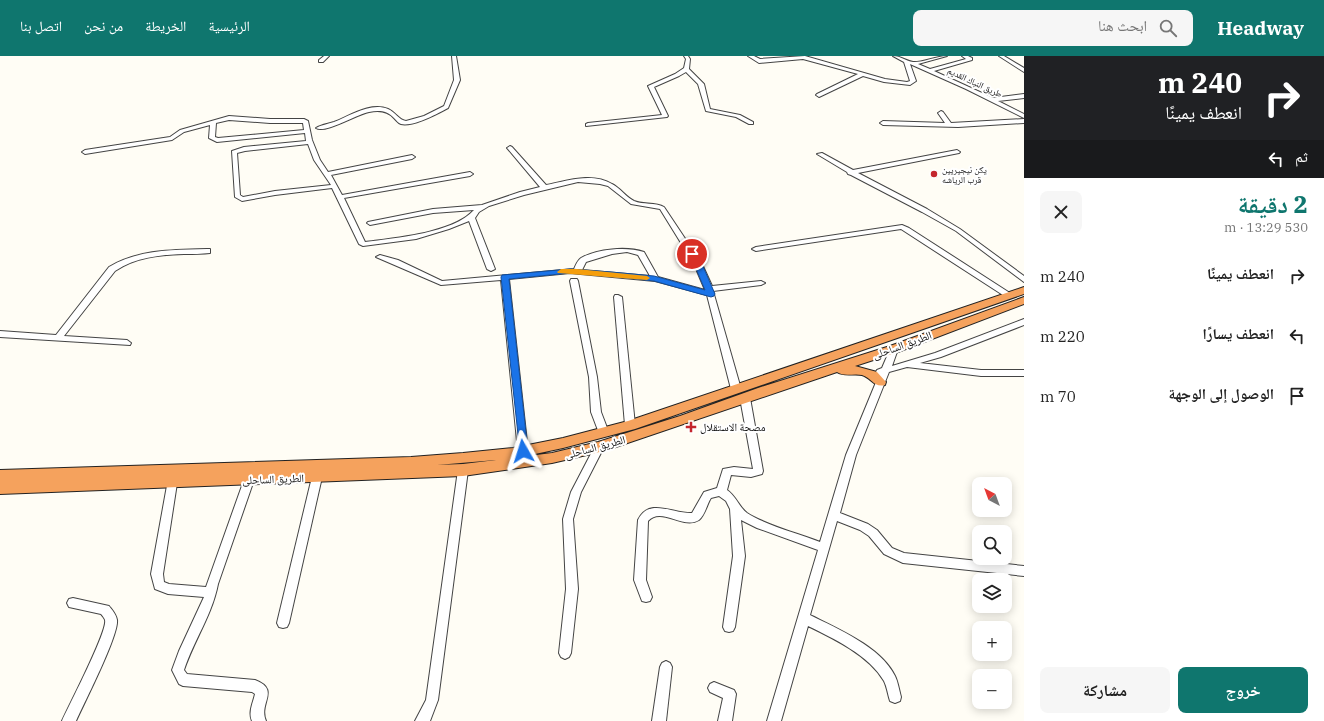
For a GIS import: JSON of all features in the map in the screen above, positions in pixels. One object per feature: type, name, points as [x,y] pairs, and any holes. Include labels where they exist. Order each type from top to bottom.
[{"type":"highway","name":"الطريق الساحلى","points":[[0,488],[172,483],[463,470],[552,458],[599,447],[740,393],[1024,290]]},
{"type":"highway","name":"الطريق الساحلى","points":[[0,476],[411,462],[523,451],[563,443],[740,393],[829,370],[894,349],[1024,300]]},
{"type":"highway","points":[[829,370],[860,370],[882,377]]},
{"type":"street","points":[[322,61],[327,56]]},
{"type":"street","points":[[319,128],[336,123],[365,111],[376,109],[386,110],[395,115],[401,122],[406,123],[426,117],[446,107],[457,80],[454,56]]},
{"type":"street","points":[[588,125],[665,116],[651,86],[677,75],[686,69],[688,59],[686,56]]},
{"type":"street","points":[[750,56],[763,62],[803,57],[884,80],[908,84],[912,82],[913,78],[906,61]]},
{"type":"street","name":"طريق النباك القديم","points":[[895,56],[994,100],[1024,116]]},
{"type":"street","points":[[914,64],[945,56]]},
{"type":"street","points":[[930,71],[970,59],[964,56]]},
{"type":"street","points":[[1001,56],[1024,70]]},
{"type":"street","points":[[686,69],[701,84],[708,110],[738,116],[751,123]]},
{"type":"street","points":[[819,95],[862,74]]},
{"type":"street","points":[[994,100],[1024,96]]},
{"type":"street","points":[[941,113],[949,125]]},
{"type":"street","points":[[85,152],[167,140],[182,131],[213,122],[235,118],[270,121],[300,120],[306,122],[310,142],[317,160],[335,186],[363,244],[430,234],[459,224],[471,218],[484,207]]},
{"type":"street","points":[[883,123],[949,125],[1024,121]]},
{"type":"street","points":[[213,122],[212,138],[217,140],[308,131]]},
{"type":"street","points":[[310,142],[244,148],[234,152],[237,196],[242,199],[274,193],[335,186]]},
{"type":"street","points":[[510,148],[545,188]]},
{"type":"street","points":[[850,173],[957,152]]},
{"type":"street","points":[[820,154],[850,173],[910,202],[959,231],[1024,280]]},
{"type":"street","points":[[327,174],[412,157]]},
{"type":"street","points":[[341,197],[470,174]]},
{"type":"street","points":[[370,223],[433,211],[484,207],[522,193],[565,182],[591,180],[610,185],[633,204],[658,206],[662,208],[698,264],[710,291],[740,393],[758,471],[753,473],[731,470],[727,472],[721,492]]},
{"type":"street","points":[[471,218],[491,269]]},
{"type":"street","points":[[756,249],[902,227],[1009,295]]},
{"type":"street","points":[[577,272],[580,263],[583,260],[613,252],[629,250],[640,254],[654,279]]},
{"type":"street","points":[[58,338],[112,269],[119,264],[135,257],[207,251]]},
{"type":"street","points":[[380,257],[395,260],[440,283],[577,272],[654,279],[710,291],[761,283]]},
{"type":"street","points":[[504,277],[523,451]]},
{"type":"street","points":[[574,281],[593,377],[596,412],[604,432]]},
{"type":"street","points":[[618,296],[630,425]]},
{"type":"street","points":[[882,377],[906,365],[1024,322]]},
{"type":"street","points":[[0,334],[127,343]]},
{"type":"street","points":[[774,721],[851,455],[894,349]]},
{"type":"street","points":[[906,365],[1006,375],[1024,373]]},
{"type":"street","points":[[565,653],[572,589],[568,519],[576,492],[599,447]]},
{"type":"street","points":[[422,721],[426,716],[432,700],[463,470]]},
{"type":"street","points":[[283,623],[317,477]]},
{"type":"street","points":[[249,480],[212,584],[209,601],[183,655],[178,670],[183,680],[254,686],[262,692],[256,715],[259,721]]},
{"type":"street","points":[[172,483],[157,574],[159,585],[168,590],[211,593]]},
{"type":"street","points":[[646,597],[640,580],[643,520],[645,517],[649,513],[657,512],[692,518],[697,516],[707,495],[711,492],[721,492],[727,495],[735,510],[739,556],[730,627]]},
{"type":"street","points":[[735,510],[752,522],[824,548]]},
{"type":"street","points":[[834,515],[864,527],[874,533],[888,551],[903,558],[1024,571]]},
{"type":"street","points":[[69,721],[106,640],[111,624],[111,618],[106,610],[74,603]]},
{"type":"street","points":[[804,618],[848,640],[879,664],[886,671],[890,679],[895,697]]},
{"type":"street","points":[[659,721],[666,667]]},
{"type":"street","points":[[714,688],[730,694],[724,721]]},
{"type":"slow traffic","points":[[561,272],[570,271],[647,278]]},
{"type":"place","name":"يكن نيجيريين قرب الرياشه","points":[[934,174]]},
{"type":"place","name":"مصحة الاستقلال","points":[[691,427]]},
{"type":"route","points":[[523,451],[504,277],[570,271],[611,274],[654,279],[711,294],[692,254]]}]
